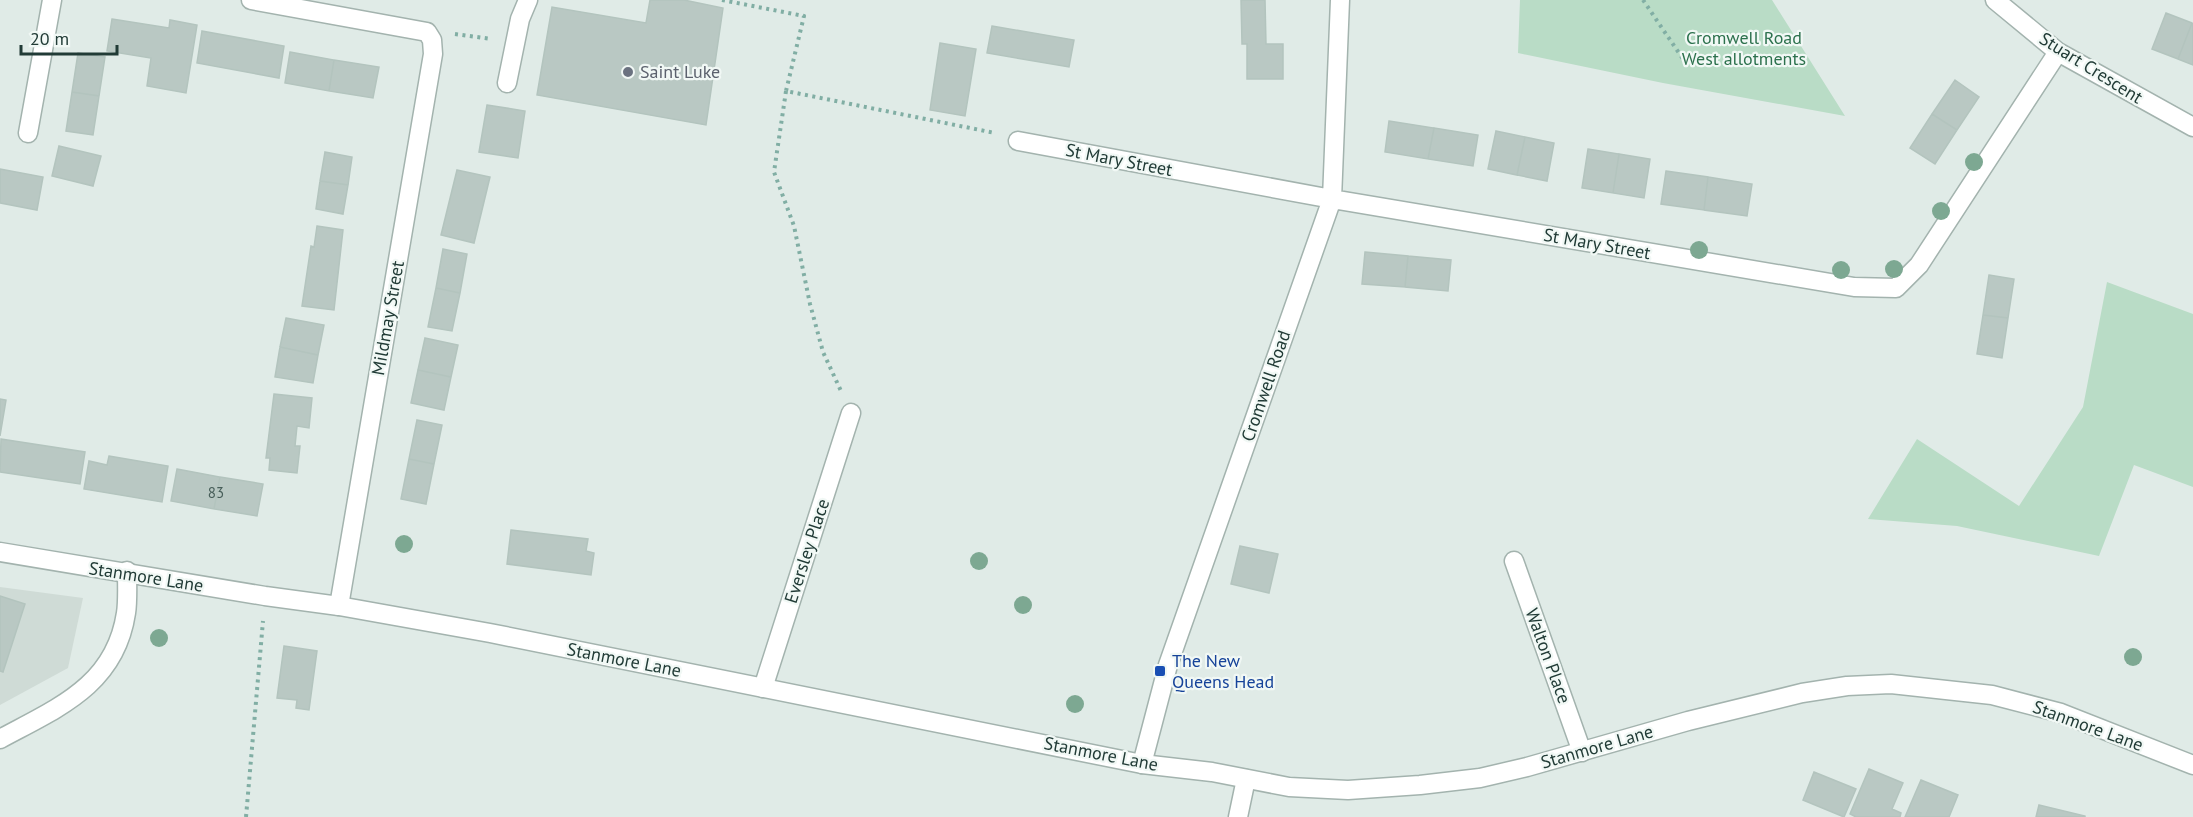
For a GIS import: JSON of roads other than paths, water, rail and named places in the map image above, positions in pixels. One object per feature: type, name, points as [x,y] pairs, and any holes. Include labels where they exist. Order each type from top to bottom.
[{"type":"street","points":[[28,133],[52,0]]},
{"type":"street","name":"Mildmay Street","points":[[251,0],[427,32],[432,40],[434,54],[339,606]]},
{"type":"street","points":[[507,82],[520,19],[528,0]]},
{"type":"street","name":"Cromwell Road","points":[[1142,764],[1168,665],[1332,199],[1340,0]]},
{"type":"street","name":"Stuart Crescent","points":[[1995,0],[2058,52],[2193,127]]},
{"type":"street","name":"St Mary Street","points":[[1018,141],[1332,199],[1854,287],[1896,288],[1919,265],[2058,52]]},
{"type":"street","name":"Eversley Place","points":[[763,688],[851,413]]},
{"type":"street","name":"Stanmore Lane","points":[[0,552],[96,570],[127,571],[265,596],[339,606],[1142,764],[1212,772],[1289,787],[1348,790],[1480,778],[1582,752],[1688,721],[1802,693],[1847,686],[1891,684],[1992,695],[2061,713],[2193,765]]},
{"type":"street","name":"Walton Place","points":[[1514,561],[1582,752]]},
{"type":"street","points":[[0,739],[65,703],[99,677],[117,646],[126,613],[127,571]]},
{"type":"street","points":[[1238,817],[1246,779]]},
{"type":"place","name":"Saint Luke","points":[[628,72]]},
{"type":"place","name":"The New Queens Head","points":[[1160,671]]},
{"type":"park label","name":"Cromwell Road West allotments","points":[[1744,48]]}]
